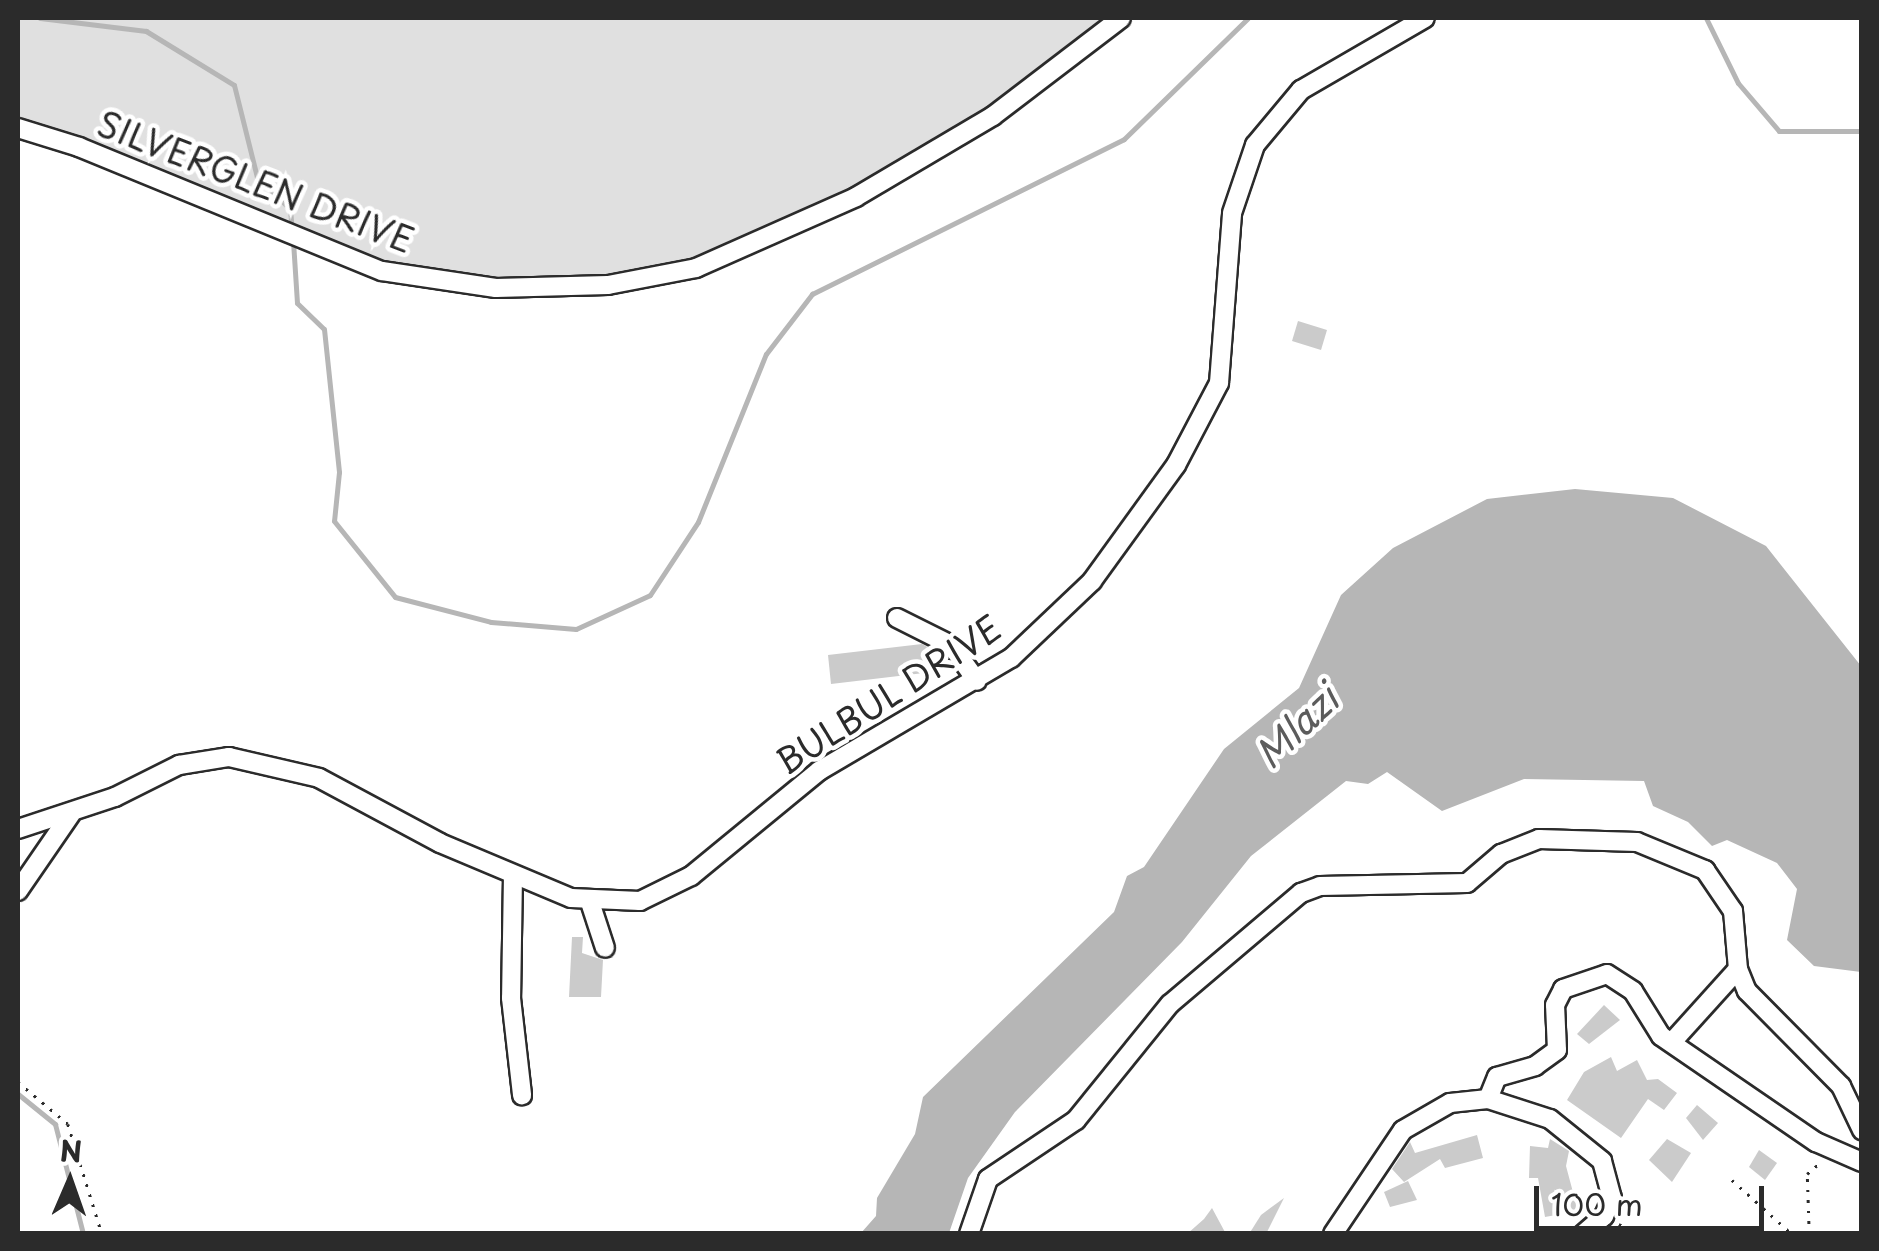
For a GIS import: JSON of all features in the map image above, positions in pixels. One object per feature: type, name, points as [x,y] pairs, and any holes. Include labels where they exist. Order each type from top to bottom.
[{"type":"street","name":"SILVERGLEN DRIVE","points":[[18,128],[79,146],[335,255],[421,279],[517,289],[608,285],[696,268],[798,226],[934,153],[1121,18]]},
{"type":"street","name":"BULBUL DRIVE","points":[[18,828],[70,814],[179,764],[253,759],[318,778],[513,875],[590,902],[640,901],[691,876],[819,771],[977,681],[1044,632],[1092,581],[1203,421],[1225,353],[1232,213],[1255,145],[1302,90],[1425,18]]},
{"type":"street","points":[[896,618],[952,644],[977,681]]},
{"type":"street","points":[[18,891],[70,814]]},
{"type":"street","points":[[969,1234],[988,1179],[1076,1120],[1170,1004],[1272,914],[1320,886],[1467,883],[1522,842],[1561,837],[1637,842],[1681,857],[1716,882],[1733,911],[1738,969],[1747,992],[1840,1086],[1862,1130]]},
{"type":"street","points":[[513,875],[511,998],[522,1095]]},
{"type":"street","points":[[590,902],[605,948]]},
{"type":"street","points":[[1672,1042],[1738,969]]},
{"type":"street","points":[[1488,1099],[1497,1077],[1535,1066],[1557,1050],[1556,1000],[1588,976],[1622,982],[1656,1031],[1835,1154],[1862,1162]]},
{"type":"street","points":[[1333,1234],[1403,1130],[1450,1104],[1488,1099],[1550,1119],[1602,1161],[1612,1184],[1604,1216],[1583,1234]]},
{"type":"path","points":[[18,1082],[68,1124],[102,1234]]},
{"type":"path","points":[[1808,1234],[1808,1174],[1835,1154]]},
{"type":"path","points":[[1732,1180],[1792,1234]]},
{"type":"path","points":[[1604,1216],[1638,1234]]},
{"type":"shaded area","points":[[18,18],[1118,18],[993,115],[731,254],[566,287],[403,273],[18,127]]},
{"type":"water","name":"Mlazi","points":[[1575,489],[1673,498],[1766,546],[1861,666],[1861,972],[1814,966],[1787,940],[1797,889],[1777,863],[1727,840],[1712,846],[1688,822],[1653,806],[1644,781],[1524,779],[1442,811],[1387,772],[1368,784],[1346,781],[1251,856],[1182,942],[1015,1112],[968,1178],[949,1233],[861,1233],[876,1216],[877,1198],[915,1134],[923,1097],[1114,912],[1127,876],[1144,867],[1224,749],[1299,688],[1341,595],[1393,548],[1487,499]]},
{"type":"building","points":[[1298,321],[1327,330],[1321,350],[1292,341]]},
{"type":"building","points":[[922,644],[931,649],[933,663],[924,673],[831,684],[828,655]]},
{"type":"building","points":[[572,937],[583,937],[582,953],[603,960],[601,997],[569,997]]},
{"type":"building","points":[[1604,1005],[1620,1020],[1589,1044],[1577,1034]]},
{"type":"building","points":[[1611,1057],[1617,1071],[1637,1060],[1647,1080],[1658,1079],[1677,1093],[1664,1110],[1648,1099],[1621,1138],[1567,1100],[1584,1072]]},
{"type":"building","points":[[1697,1105],[1718,1123],[1703,1140],[1686,1118]]},
{"type":"building","points":[[1477,1135],[1483,1158],[1445,1168],[1440,1159],[1404,1182],[1392,1169],[1410,1142],[1415,1153]]},
{"type":"building","points":[[1550,1139],[1569,1151],[1566,1166],[1578,1211],[1545,1217],[1538,1178],[1529,1178],[1530,1146],[1548,1148]]},
{"type":"building","points":[[1667,1139],[1691,1153],[1672,1182],[1649,1160]]},
{"type":"building","points":[[1759,1150],[1777,1163],[1765,1180],[1749,1167]]},
{"type":"building","points":[[1408,1181],[1417,1200],[1390,1207],[1384,1192]]},
{"type":"building","points":[[1284,1198],[1266,1234],[1249,1234],[1261,1215]]},
{"type":"building","points":[[1212,1208],[1226,1234],[1187,1234],[1204,1219]]},
{"type":"waterway","points":[[40,18],[146,31],[234,85],[257,177],[290,209],[292,230]]},
{"type":"waterway","points":[[293,241],[297,303],[324,329],[339,472],[334,521],[395,597],[491,622],[576,629],[650,595],[698,522],[766,354],[812,294],[1124,139],[1248,18]]},
{"type":"waterway","points":[[1706,18],[1738,83],[1779,131],[1862,131]]},
{"type":"waterway","points":[[18,1094],[55,1124],[83,1234]]}]
